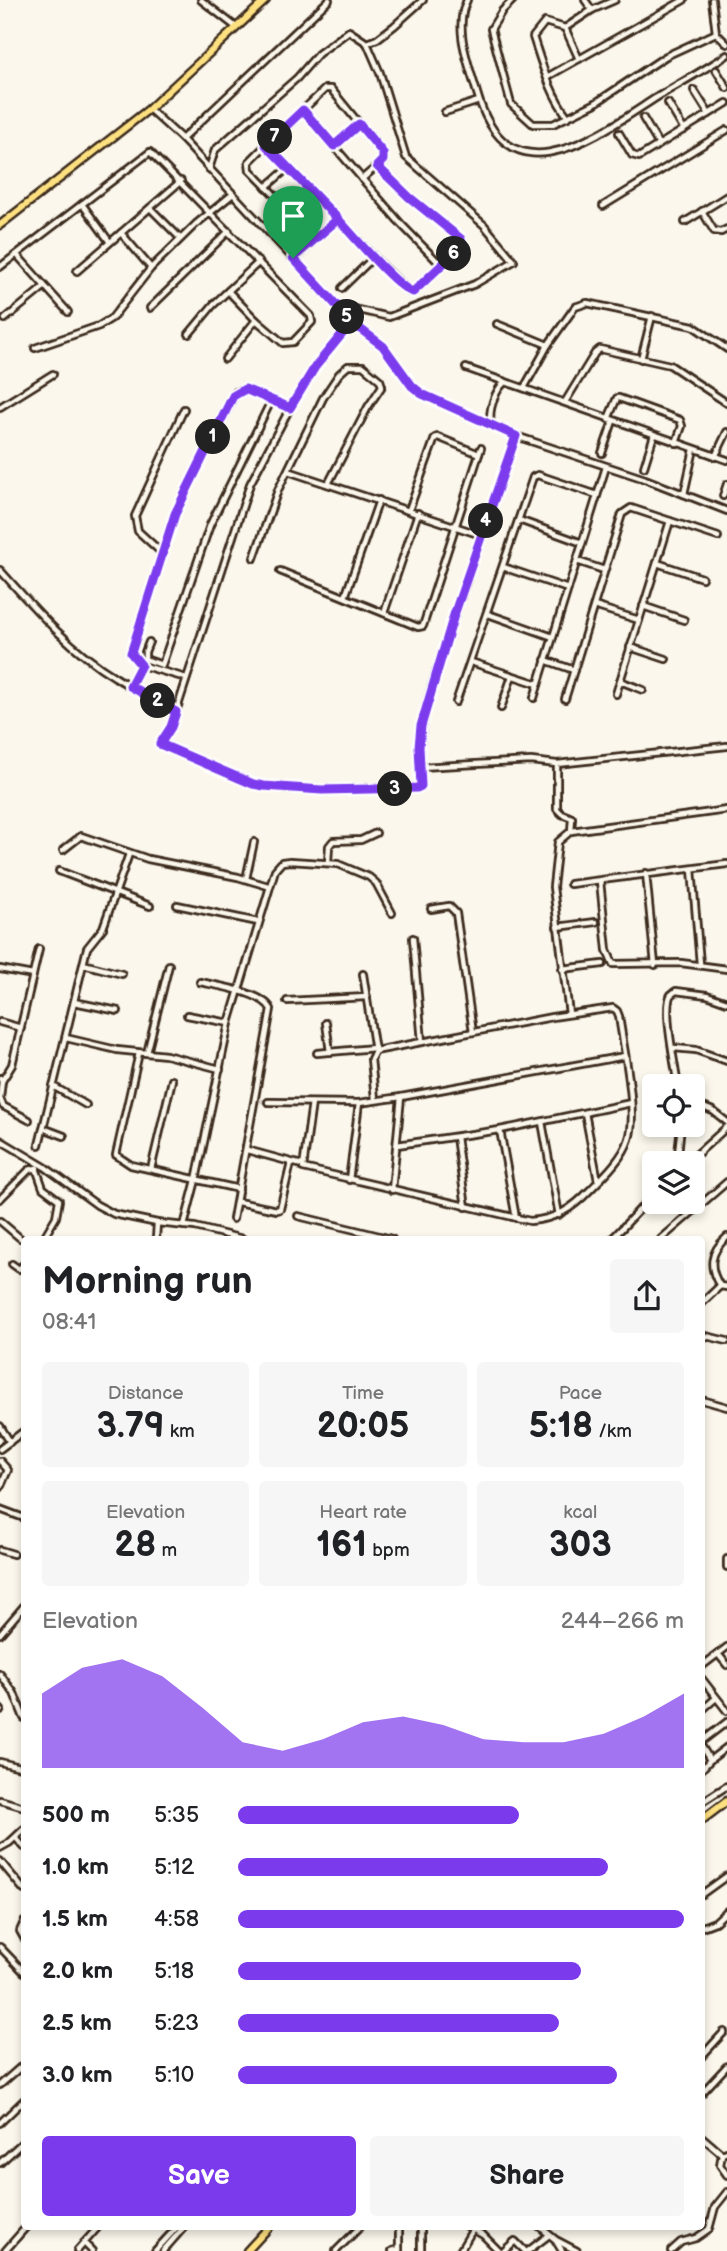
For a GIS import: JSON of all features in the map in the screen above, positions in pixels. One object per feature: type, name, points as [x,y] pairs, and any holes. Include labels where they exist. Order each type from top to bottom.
[{"type":"main road","points":[[0,225],[149,109],[266,0]]},
{"type":"main road","points":[[705,1818],[727,1801]]},
{"type":"main road","points":[[247,2251],[266,2230]]},
{"type":"street","points":[[201,0],[236,27]]},
{"type":"street","points":[[181,139],[329,0]]},
{"type":"street","points":[[367,43],[394,26],[422,0]]},
{"type":"street","points":[[467,0],[461,20],[466,54],[479,101],[489,124],[506,142],[524,152],[548,154],[564,151],[627,117],[727,55]]},
{"type":"street","points":[[513,0],[502,11],[491,29],[510,104],[533,124],[553,124],[568,117],[594,104],[666,56],[716,33]]},
{"type":"street","points":[[585,0],[592,10]]},
{"type":"street","points":[[565,28],[592,10],[615,0]]},
{"type":"street","points":[[547,77],[684,0]]},
{"type":"street","points":[[712,0],[716,33],[727,44]]},
{"type":"street","points":[[568,117],[547,77],[533,37],[545,22],[565,28],[579,59]]},
{"type":"street","points":[[209,169],[215,150],[297,78],[321,52],[349,31],[367,43],[380,73],[406,157],[484,225],[514,261],[475,284],[389,317],[336,304]]},
{"type":"street","points":[[716,70],[726,84]]},
{"type":"street","points":[[317,198],[295,215],[248,165],[326,89],[331,89],[383,153],[383,160],[362,179]]},
{"type":"street","points":[[694,90],[709,114]]},
{"type":"street","points":[[445,112],[479,101]]},
{"type":"street","points":[[668,103],[684,130]]},
{"type":"street","points":[[619,133],[636,158],[727,103]]},
{"type":"street","points":[[149,109],[181,139],[352,322],[383,346],[414,387],[429,398],[516,436],[727,511]]},
{"type":"street","points":[[303,110],[401,224],[441,265]]},
{"type":"street","points":[[643,118],[659,145]]},
{"type":"street","points":[[334,146],[359,124]]},
{"type":"street","points":[[603,206],[727,130]]},
{"type":"street","points":[[266,145],[410,292],[416,290],[462,246],[463,241],[409,197],[377,166]]},
{"type":"street","points":[[0,267],[150,152],[313,320],[292,342],[280,341],[228,291]]},
{"type":"street","points":[[266,187],[288,168]]},
{"type":"street","points":[[77,271],[181,181]]},
{"type":"street","points":[[35,348],[106,322],[118,312],[151,268],[180,238],[233,194]]},
{"type":"street","points":[[685,222],[727,196]]},
{"type":"street","points":[[82,204],[109,241]]},
{"type":"street","points":[[150,208],[180,238]]},
{"type":"street","points":[[702,211],[714,231],[727,229]]},
{"type":"street","points":[[293,258],[338,219]]},
{"type":"street","points":[[150,308],[229,231]]},
{"type":"street","points":[[121,233],[151,268]]},
{"type":"street","points":[[17,256],[68,312]]},
{"type":"street","points":[[342,288],[374,257]]},
{"type":"street","points":[[189,334],[212,305],[259,262]]},
{"type":"street","points":[[5,319],[44,287]]},
{"type":"street","points":[[524,388],[548,345],[575,307],[581,304],[592,303],[693,326],[727,349]]},
{"type":"street","points":[[641,359],[652,316]]},
{"type":"street","points":[[225,359],[257,320]]},
{"type":"street","points":[[352,322],[315,367],[250,484],[171,727],[160,744],[253,784],[322,790],[421,786],[421,726],[438,666],[516,436]]},
{"type":"street","points":[[497,324],[548,345]]},
{"type":"street","points":[[565,402],[597,351],[677,369],[727,403]]},
{"type":"street","points":[[254,558],[276,495],[323,398],[339,374],[348,366],[363,366],[380,380],[382,386],[368,407],[328,484]]},
{"type":"street","points":[[466,368],[727,460]]},
{"type":"street","points":[[0,407],[53,374]]},
{"type":"street","points":[[492,424],[489,414],[500,385],[505,382]]},
{"type":"street","points":[[186,678],[141,665],[131,653],[178,507],[233,396],[245,389],[290,408]]},
{"type":"street","points":[[602,453],[617,398],[680,420],[682,426],[676,443]]},
{"type":"street","points":[[149,642],[145,659],[162,665],[209,525],[271,401]]},
{"type":"street","points":[[162,553],[138,531],[135,516],[184,409]]},
{"type":"street","points":[[715,457],[727,432]]},
{"type":"street","points":[[644,467],[654,435]]},
{"type":"street","points":[[280,571],[418,627],[424,626],[480,451],[436,437],[409,510]]},
{"type":"street","points":[[684,494],[695,449]]},
{"type":"street","points":[[534,698],[606,467]]},
{"type":"street","points":[[288,471],[481,535]]},
{"type":"street","points":[[456,702],[536,475],[597,495]]},
{"type":"street","points":[[723,496],[727,484]]},
{"type":"street","points":[[345,597],[379,500]]},
{"type":"street","points":[[565,699],[622,514],[631,508],[718,537]]},
{"type":"street","points":[[384,613],[418,513]]},
{"type":"street","points":[[519,520],[582,542]]},
{"type":"street","points":[[616,694],[670,521]]},
{"type":"street","points":[[576,561],[604,570]]},
{"type":"street","points":[[657,563],[702,579]]},
{"type":"street","points":[[503,566],[568,589]]},
{"type":"street","points":[[0,570],[59,633],[86,657],[176,712]]},
{"type":"street","points":[[594,606],[639,620]]},
{"type":"street","points":[[643,606],[684,620]]},
{"type":"street","points":[[487,614],[553,637]]},
{"type":"street","points":[[630,648],[666,659]]},
{"type":"street","points":[[545,660],[574,670]]},
{"type":"street","points":[[471,662],[538,684]]},
{"type":"street","points":[[130,686],[141,665]]},
{"type":"street","points":[[501,708],[512,676]]},
{"type":"street","points":[[620,681],[643,690]]},
{"type":"street","points":[[420,767],[531,761],[557,764],[727,746]]},
{"type":"street","points":[[557,764],[557,808],[562,814],[572,818],[571,831]]},
{"type":"street","points":[[569,1014],[552,887],[557,850],[562,836],[571,831],[727,810]]},
{"type":"street","points":[[328,862],[333,841],[361,840],[376,833]]},
{"type":"street","points":[[63,850],[81,836],[128,854],[268,886]]},
{"type":"street","points":[[246,879],[254,842]]},
{"type":"street","points":[[39,1145],[87,948],[103,928],[128,854]]},
{"type":"street","points":[[184,1226],[229,1023],[275,870],[282,862],[328,862],[342,865],[373,880],[392,913]]},
{"type":"street","points":[[570,884],[727,864]]},
{"type":"street","points":[[692,869],[700,964]]},
{"type":"street","points":[[59,871],[150,906]]},
{"type":"street","points":[[646,873],[655,965]]},
{"type":"street","points":[[600,881],[609,959],[613,964],[681,963],[727,969]]},
{"type":"street","points":[[177,905],[258,922]]},
{"type":"street","points":[[431,909],[449,906],[456,913],[473,1032]]},
{"type":"street","points":[[556,928],[596,922]]},
{"type":"street","points":[[413,938],[422,1042]]},
{"type":"street","points":[[29,1120],[3,1106],[0,1098],[1,1080],[12,1065],[39,949]]},
{"type":"street","points":[[83,964],[122,974]]},
{"type":"street","points":[[562,969],[603,964]]},
{"type":"street","points":[[147,1054],[169,965]]},
{"type":"street","points":[[0,969],[33,975]]},
{"type":"street","points":[[363,974],[375,1049],[371,1059],[375,1099]]},
{"type":"street","points":[[200,982],[238,991],[267,1002],[271,1009],[258,1101],[233,1219]]},
{"type":"street","points":[[677,1074],[669,999],[671,994],[676,990],[707,995],[727,1002]]},
{"type":"street","points":[[287,1001],[367,997]]},
{"type":"street","points":[[74,1002],[118,1012]]},
{"type":"street","points":[[247,1150],[349,1180],[530,1221],[559,1215],[577,1203],[622,1153],[629,1140],[632,1125],[631,1103],[617,1011],[613,1008],[422,1042],[317,1053]]},
{"type":"street","points":[[187,1015],[229,1023]]},
{"type":"street","points":[[0,1022],[21,1028]]},
{"type":"street","points":[[326,1023],[330,1052]]},
{"type":"street","points":[[66,1038],[139,1053],[166,1055],[220,1069]]},
{"type":"street","points":[[674,1048],[696,1050],[727,1060]]},
{"type":"street","points":[[139,1053],[116,1155],[131,1165],[239,1189]]},
{"type":"street","points":[[268,1102],[359,1103],[625,1056]]},
{"type":"street","points":[[151,1169],[172,1080]]},
{"type":"street","points":[[53,1086],[86,1105]]},
{"type":"street","points":[[392,1190],[401,1097]]},
{"type":"street","points":[[302,1165],[312,1103]]},
{"type":"street","points":[[349,1180],[359,1103]]},
{"type":"street","points":[[397,1145],[500,1130],[631,1103]]},
{"type":"street","points":[[700,1151],[727,1125],[713,1111],[705,1107]]},
{"type":"street","points":[[585,1113],[598,1182]]},
{"type":"street","points":[[542,1122],[559,1215]]},
{"type":"street","points":[[43,1128],[64,1136]]},
{"type":"street","points":[[500,1130],[516,1218]]},
{"type":"street","points":[[456,1137],[466,1207]]},
{"type":"street","points":[[0,1140],[45,1167],[107,1211],[124,1217],[229,1236]]},
{"type":"street","points":[[238,1202],[280,1209],[291,1163]]},
{"type":"street","points":[[0,1199],[25,1173],[45,1167]]},
{"type":"street","points":[[36,1168],[43,1188],[59,1200],[56,1217],[45,1236]]},
{"type":"street","points":[[664,1236],[727,1182]]},
{"type":"street","points":[[615,1236],[642,1207]]},
{"type":"street","points":[[298,1216],[380,1236]]},
{"type":"street","points":[[0,1221],[20,1238]]},
{"type":"street","points":[[156,1236],[157,1223]]},
{"type":"street","points":[[720,1286],[711,1267],[715,1250],[727,1237]]},
{"type":"street","points":[[12,1264],[19,1269],[21,1267]]},
{"type":"street","points":[[705,1268],[711,1267]]},
{"type":"street","points":[[720,1286],[727,1287]]},
{"type":"street","points":[[705,1300],[720,1286]]},
{"type":"street","points":[[705,1336],[727,1341]]},
{"type":"street","points":[[705,1401],[727,1407]]},
{"type":"street","points":[[0,1426],[10,1442]]},
{"type":"street","points":[[0,1449],[21,1433]]},
{"type":"street","points":[[0,1461],[8,1470],[0,1488]]},
{"type":"street","points":[[0,1510],[21,1517]]},
{"type":"street","points":[[0,1550],[13,1554]]},
{"type":"street","points":[[727,1559],[727,1567]]},
{"type":"street","points":[[0,1634],[21,1610]]},
{"type":"street","points":[[705,1664],[727,1647]]},
{"type":"street","points":[[718,1654],[727,1665]]},
{"type":"street","points":[[0,1674],[14,1693],[21,1710]]},
{"type":"street","points":[[705,1683],[727,1711]]},
{"type":"street","points":[[705,1707],[716,1698]]},
{"type":"street","points":[[705,1739],[727,1723]]},
{"type":"street","points":[[705,1766],[727,1747]]},
{"type":"street","points":[[705,1752],[710,1760]]},
{"type":"street","points":[[0,1762],[21,1767]]},
{"type":"street","points":[[705,1800],[727,1786]]},
{"type":"street","points":[[0,1800],[21,1806]]},
{"type":"street","points":[[0,1848],[21,1832]]},
{"type":"street","points":[[16,1838],[21,1844]]},
{"type":"street","points":[[0,1861],[21,1886]]},
{"type":"street","points":[[705,1892],[727,1876]]},
{"type":"street","points":[[705,1926],[715,1922],[727,1911]]},
{"type":"street","points":[[0,1947],[21,1969]]},
{"type":"street","points":[[705,2053],[724,2032]]},
{"type":"street","points":[[705,2090],[727,2066]]},
{"type":"street","points":[[0,2085],[21,2067]]},
{"type":"street","points":[[0,2123],[21,2103]]},
{"type":"street","points":[[705,2139],[724,2153],[720,2165],[727,2175]]},
{"type":"street","points":[[0,2163],[21,2144]]},
{"type":"street","points":[[671,2251],[681,2242],[696,2238],[709,2229],[715,2207],[727,2192]]},
{"type":"street","points":[[5,2251],[23,2230]]},
{"type":"street","points":[[77,2251],[96,2230]]},
{"type":"street","points":[[155,2251],[174,2230]]},
{"type":"street","points":[[163,2251],[181,2230]]},
{"type":"street","points":[[336,2251],[357,2230]]},
{"type":"street","points":[[392,2251],[399,2250],[399,2230]]},
{"type":"street","points":[[421,2230],[421,2251]]},
{"type":"street","points":[[460,2251],[472,2230]]},
{"type":"street","points":[[475,2230],[501,2251],[516,2241],[527,2251],[549,2235]]},
{"type":"street","points":[[543,2230],[556,2241],[576,2251]]},
{"type":"street","points":[[556,2241],[562,2251]]},
{"type":"street","points":[[84,2244],[92,2251]]},
{"type":"tunnel","points":[[260,1101],[268,1102]]},
{"type":"route","points":[[293,258],[316,239],[338,219],[266,145],[303,110],[334,146],[359,124],[383,153],[383,160],[377,166],[449,232],[461,239],[463,244],[413,292],[396,280],[338,219],[293,258],[355,325],[383,346],[412,386],[422,394],[516,436],[438,666],[421,726],[421,786],[417,788],[307,790],[253,784],[162,746],[160,742],[171,727],[176,712],[130,686],[141,665],[131,653],[175,514],[233,396],[245,389],[290,408],[315,367],[352,322],[293,258]]}]
